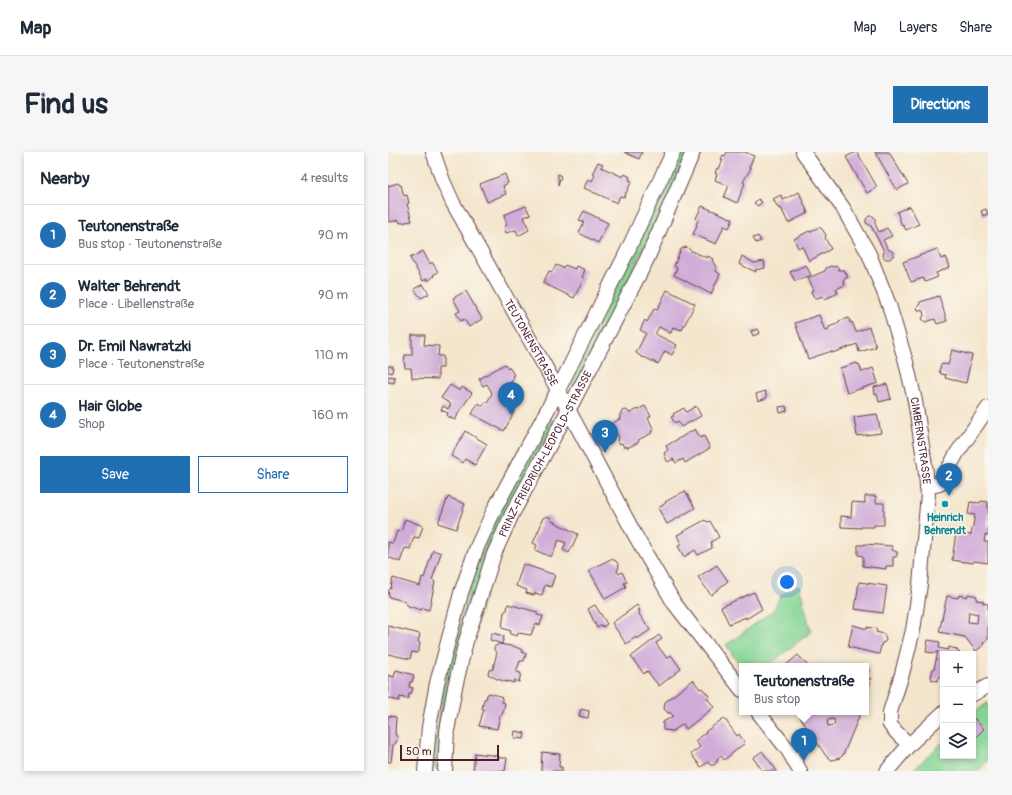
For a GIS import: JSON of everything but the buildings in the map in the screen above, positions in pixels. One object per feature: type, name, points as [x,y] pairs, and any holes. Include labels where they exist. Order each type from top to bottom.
[{"type":"street","name":"TEUTONENSTRASSE","points":[[433,152],[443,181],[454,204],[558,390],[635,535],[674,603],[739,686]]},
{"type":"street","name":"PRINZ-FRIEDRICH-LEOPOLD-STRASSE","points":[[426,771],[429,728],[437,683],[461,593],[477,547],[495,508],[558,390],[627,252],[673,152]]},
{"type":"street","name":"PRINZ-FRIEDRICH-LEOPOLD-STRASSE","points":[[445,771],[447,731],[455,687],[466,641],[494,554],[512,514],[568,411],[647,259],[693,152]]},
{"type":"street","name":"CIMBERNSTRASSE","points":[[803,152],[843,208],[869,254],[880,278],[906,362],[914,401],[928,494],[920,585],[913,630],[902,674],[890,712],[890,724],[908,745]]},
{"type":"street","points":[[928,487],[940,484],[957,453],[988,408]]},
{"type":"street","points":[[976,692],[988,686]]},
{"type":"street","points":[[760,715],[788,750],[800,771]]},
{"type":"street","points":[[887,771],[908,745],[940,716]]},
{"type":"green space","points":[[680,152],[688,152],[661,212],[574,389],[569,382],[648,224]]},
{"type":"green space","points":[[549,417],[554,424],[504,519],[440,766],[436,770],[432,766],[441,703],[447,671],[463,608],[473,577],[497,517]]},
{"type":"green space","points":[[799,585],[811,632],[771,663],[739,664],[726,645],[773,611],[781,595]]},
{"type":"green space","points":[[988,702],[988,760],[978,771],[912,771],[940,745],[940,759],[976,759],[976,712]]},
{"type":"place","name":"Hair Globe","points":[[511,415]]},
{"type":"place","name":"Dr. Emil Nawratzki","points":[[605,453]]},
{"type":"place","name":"Walter Behrendt","points":[[949,496]]},
{"type":"place","name":"Heinrich Behrendt","points":[[945,504]]},
{"type":"place","name":"Teutonenstraße","points":[[804,761]]}]
